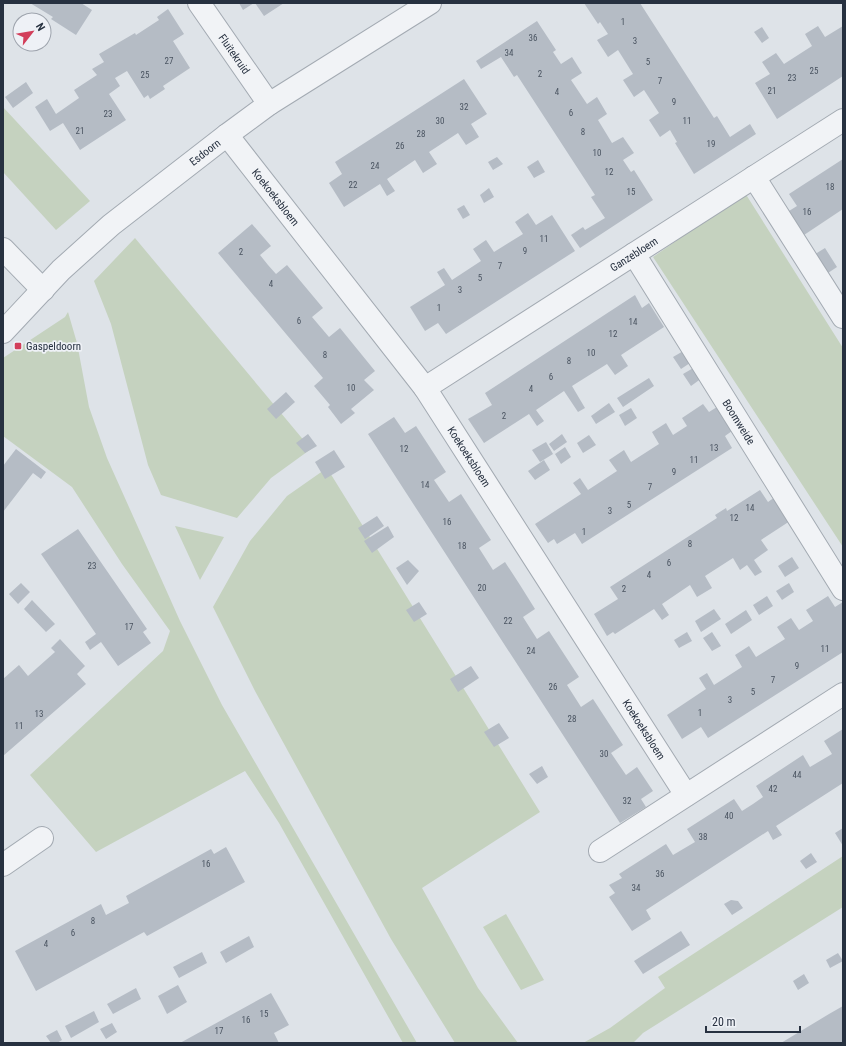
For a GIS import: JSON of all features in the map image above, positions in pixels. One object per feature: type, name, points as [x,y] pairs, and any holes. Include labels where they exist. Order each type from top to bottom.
[{"type":"street","name":"Fluitekruid","points":[[199,3],[269,104]]},
{"type":"street","name":"Esdoorn","points":[[3,332],[62,270],[111,225],[227,135],[269,104],[430,3]]},
{"type":"street","name":"Ganzebloem","points":[[425,388],[843,120]]},
{"type":"street","name":"Koekoeksbloem","points":[[227,135],[425,388],[686,795]]},
{"type":"street","points":[[754,177],[843,317]]},
{"type":"street","points":[[3,248],[42,290]]},
{"type":"street","name":"Boomweide","points":[[634,254],[843,589]]},
{"type":"street","points":[[600,851],[843,694]]},
{"type":"street","points":[[3,865],[42,838]]},
{"type":"green space","points":[[3,107],[90,201],[56,230],[3,172]]},
{"type":"green space","points":[[745,193],[843,348],[843,547],[653,257]]},
{"type":"green space","points":[[135,238],[311,449],[271,478],[237,518],[161,495],[148,465],[111,324],[94,281]]},
{"type":"green space","points":[[68,312],[77,343],[89,407],[107,458],[180,621],[222,705],[417,1043],[403,1043],[279,823],[245,771],[96,852],[30,775],[163,651],[170,631],[122,564],[72,487],[3,436],[3,358],[65,317]]},
{"type":"green space","points":[[327,468],[540,812],[422,888],[478,988],[518,1043],[455,1043],[391,939],[255,691],[213,607],[250,541],[287,496]]},
{"type":"green space","points":[[175,526],[224,537],[200,580]]},
{"type":"green space","points":[[843,856],[843,907],[643,1033],[633,1043],[583,1043],[610,1028],[665,988],[658,977]]},
{"type":"green space","points":[[506,914],[544,980],[521,990],[483,927]]},
{"type":"building","points":[[30,3],[81,3],[92,10],[76,35],[52,20],[52,12],[45,12]]},
{"type":"building","points":[[239,3],[254,3],[243,10]]},
{"type":"building","points":[[255,3],[284,3],[264,16]]},
{"type":"building","points":[[584,3],[640,3],[714,118],[717,116],[730,137],[750,124],[756,134],[694,174],[675,143],[677,142],[670,130],[660,137],[649,120],[659,113],[644,90],[634,97],[623,80],[633,74],[618,50],[608,57],[597,40],[608,34],[600,22],[598,24]]},
{"type":"building","points":[[168,9],[184,34],[173,41],[190,68],[163,86],[165,89],[150,99],[148,95],[144,98],[127,71],[115,78],[120,86],[109,94],[126,120],[80,150],[63,123],[50,131],[35,107],[47,99],[56,114],[79,98],[74,90],[97,75],[92,69],[104,62],[99,54],[135,33],[136,35],[159,20],[157,17]]},
{"type":"building","points":[[537,21],[556,50],[553,52],[561,64],[572,57],[582,73],[571,80],[587,104],[597,97],[607,114],[598,120],[612,143],[623,137],[634,153],[623,160],[631,172],[634,170],[653,200],[580,248],[571,235],[583,227],[585,230],[605,218],[591,197],[595,195],[517,75],[514,77],[501,57],[481,69],[476,61]]},
{"type":"building","points":[[818,26],[825,37],[843,26],[843,76],[777,119],[755,83],[770,74],[762,62],[776,53],[784,64],[812,46],[805,34]]},
{"type":"building","points":[[762,27],[769,38],[762,43],[754,32]]},
{"type":"building","points":[[464,79],[487,114],[471,124],[479,137],[466,145],[458,133],[429,152],[437,164],[423,173],[415,160],[387,179],[395,191],[387,196],[380,184],[344,207],[329,183],[342,174],[335,162]]},
{"type":"building","points":[[26,82],[33,93],[13,108],[5,97]]},
{"type":"building","points":[[497,157],[503,164],[493,170],[488,162]]},
{"type":"building","points":[[843,159],[843,209],[804,235],[789,211],[797,206],[789,194]]},
{"type":"building","points":[[538,160],[545,172],[534,178],[527,167]]},
{"type":"building","points":[[489,188],[494,197],[484,203],[480,195]]},
{"type":"building","points":[[464,205],[470,215],[463,219],[457,209]]},
{"type":"building","points":[[528,213],[536,225],[552,215],[575,251],[446,334],[438,323],[425,331],[410,307],[445,285],[437,272],[444,268],[452,280],[481,261],[473,249],[486,240],[494,252],[523,234],[515,222]]},
{"type":"building","points":[[252,224],[271,246],[260,255],[268,265],[276,274],[287,265],[323,308],[312,317],[329,337],[340,328],[375,371],[364,380],[374,390],[351,409],[355,413],[341,424],[328,407],[330,405],[314,386],[323,378],[218,253]]},
{"type":"building","points":[[825,248],[837,267],[825,275],[812,256]]},
{"type":"building","points":[[635,295],[642,308],[649,303],[664,327],[621,355],[628,366],[615,375],[607,364],[572,386],[585,408],[578,412],[564,391],[536,410],[544,421],[537,426],[529,414],[484,443],[468,419],[492,405],[485,393]]},
{"type":"building","points":[[685,350],[693,361],[681,369],[673,357]]},
{"type":"building","points":[[695,367],[702,378],[691,386],[683,374]]},
{"type":"building","points":[[649,378],[654,386],[623,407],[617,398]]},
{"type":"building","points":[[286,392],[295,402],[276,419],[267,409]]},
{"type":"building","points":[[609,403],[615,412],[596,424],[591,416]]},
{"type":"building","points":[[703,404],[709,412],[717,407],[732,431],[725,436],[732,448],[582,544],[575,533],[557,544],[554,539],[548,543],[535,524],[581,494],[573,483],[580,478],[588,490],[617,471],[609,460],[624,450],[631,462],[659,444],[652,432],[666,423],[673,435],[687,426],[682,418]]},
{"type":"building","points":[[631,408],[637,418],[625,426],[619,415]]},
{"type":"building","points":[[394,417],[405,433],[416,426],[446,472],[434,480],[449,502],[461,494],[491,540],[479,548],[493,570],[505,562],[520,585],[535,609],[523,617],[537,639],[549,631],[579,677],[567,685],[581,707],[593,699],[623,745],[611,753],[626,775],[637,767],[653,791],[641,799],[646,807],[620,823],[368,434]]},
{"type":"building","points":[[308,434],[317,446],[305,453],[296,443]]},
{"type":"building","points":[[562,434],[567,442],[554,451],[549,444]]},
{"type":"building","points":[[589,435],[596,445],[583,453],[577,443]]},
{"type":"building","points":[[546,442],[553,454],[540,462],[532,450]]},
{"type":"building","points":[[565,447],[571,457],[561,464],[555,454]]},
{"type":"building","points":[[16,449],[46,472],[41,479],[33,473],[3,512],[3,466]]},
{"type":"building","points":[[334,450],[345,467],[325,479],[315,462]]},
{"type":"building","points":[[544,460],[550,470],[535,480],[528,471]]},
{"type":"building","points":[[760,490],[768,502],[775,497],[790,521],[761,540],[768,550],[754,560],[762,572],[755,576],[747,565],[740,570],[733,558],[705,576],[712,588],[697,597],[690,585],[662,604],[669,615],[662,620],[654,609],[615,634],[613,632],[607,636],[594,614],[618,599],[610,587],[717,518],[715,515],[726,508],[727,511]]},
{"type":"building","points":[[377,516],[384,526],[365,539],[358,528]]},
{"type":"building","points":[[388,526],[394,537],[372,553],[364,541]]},
{"type":"building","points":[[78,529],[147,629],[143,632],[151,643],[118,666],[101,642],[90,650],[85,642],[96,634],[41,554]]},
{"type":"building","points":[[792,557],[799,568],[785,577],[778,566]]},
{"type":"building","points":[[408,560],[419,571],[407,585],[396,568]]},
{"type":"building","points":[[21,583],[30,592],[18,604],[9,594]]},
{"type":"building","points":[[789,583],[794,592],[782,600],[776,591]]},
{"type":"building","points":[[767,596],[773,606],[759,615],[753,605]]},
{"type":"building","points":[[828,596],[835,607],[843,602],[843,652],[708,738],[701,727],[682,739],[667,715],[706,689],[699,678],[707,673],[714,685],[742,667],[735,655],[749,646],[756,657],[785,639],[777,627],[791,618],[799,630],[813,621],[806,610]]},
{"type":"building","points":[[32,600],[55,624],[46,632],[24,609]]},
{"type":"building","points":[[419,602],[427,614],[414,622],[406,610]]},
{"type":"building","points":[[714,609],[721,619],[701,632],[695,621]]},
{"type":"building","points":[[746,610],[752,620],[731,634],[725,624]]},
{"type":"building","points":[[687,632],[692,641],[679,648],[674,640]]},
{"type":"building","points":[[712,632],[721,646],[712,651],[703,638]]},
{"type":"building","points":[[60,639],[85,666],[77,674],[86,684],[3,756],[3,679],[19,665],[28,676],[55,652],[51,648]]},
{"type":"building","points":[[471,666],[479,678],[458,692],[450,679]]},
{"type":"building","points":[[499,723],[509,738],[494,747],[484,732]]},
{"type":"building","points":[[843,729],[843,783],[776,826],[782,835],[773,840],[768,831],[646,910],[651,919],[632,931],[609,897],[615,893],[609,885],[622,878],[619,874],[666,844],[673,855],[695,842],[687,829],[734,799],[742,811],[753,804],[763,797],[756,786],[803,755],[810,767],[832,754],[824,741]]},
{"type":"building","points":[[542,766],[548,777],[537,784],[529,774]]},
{"type":"building","points":[[843,828],[843,846],[835,833]]},
{"type":"building","points":[[226,847],[245,882],[147,936],[144,932],[36,991],[15,951],[101,904],[106,915],[129,903],[126,896],[211,849],[214,854]]},
{"type":"building","points":[[811,853],[817,862],[806,869],[800,861]]},
{"type":"building","points":[[731,900],[738,901],[743,908],[732,915],[724,904]]},
{"type":"building","points":[[681,931],[690,945],[643,974],[634,961]]},
{"type":"building","points":[[249,936],[254,947],[226,963],[220,952]]},
{"type":"building","points":[[202,952],[207,963],[179,978],[173,967]]},
{"type":"building","points":[[838,953],[843,961],[830,968],[826,960]]},
{"type":"building","points":[[804,974],[809,983],[798,990],[793,981]]},
{"type":"building","points":[[178,985],[187,1002],[167,1014],[158,996]]},
{"type":"building","points":[[136,988],[141,999],[113,1014],[107,1004]]},
{"type":"building","points":[[271,993],[289,1025],[274,1033],[279,1043],[180,1043]]},
{"type":"building","points":[[843,1006],[843,1043],[781,1043],[829,1014]]},
{"type":"building","points":[[94,1011],[99,1022],[71,1038],[65,1026]]},
{"type":"building","points":[[112,1023],[117,1032],[106,1039],[100,1029]]},
{"type":"building","points":[[57,1030],[62,1040],[57,1043],[51,1043],[46,1036]]},
{"type":"place","name":"Gaspeldoorn","points":[[18,346]]}]
